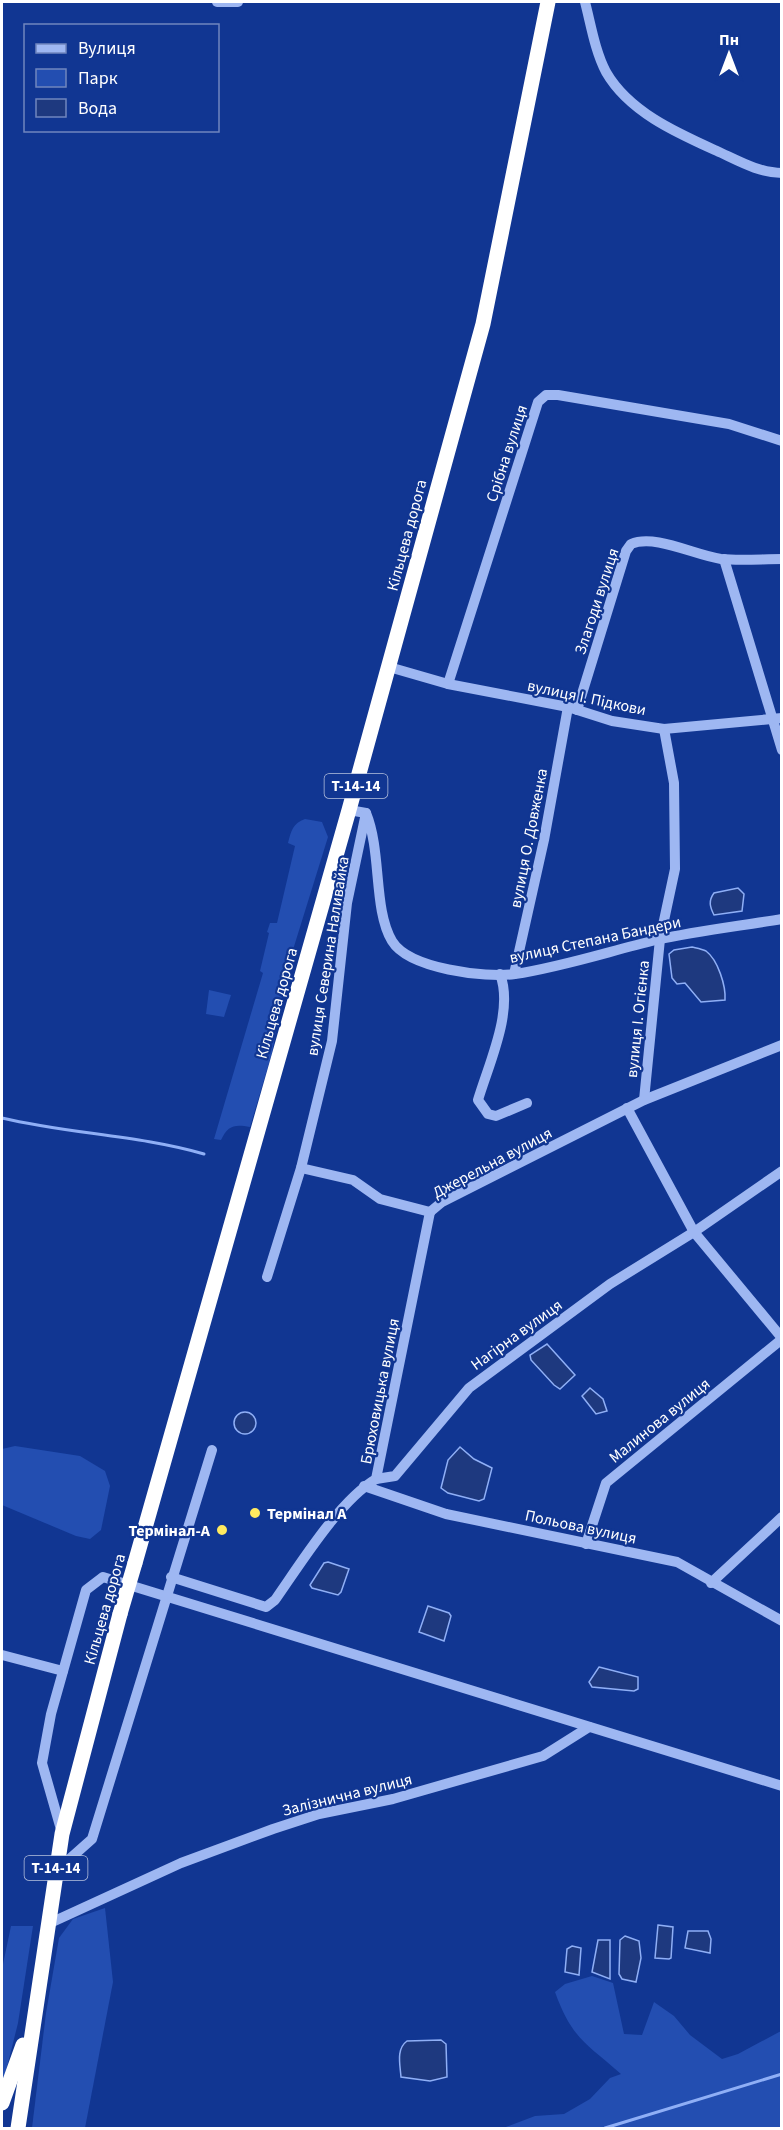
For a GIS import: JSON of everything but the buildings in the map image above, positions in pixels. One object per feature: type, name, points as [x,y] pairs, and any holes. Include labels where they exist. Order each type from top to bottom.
[{"type":"highway","name":"Кільцева дорога","points":[[34,2013],[62,1834],[120,1614],[349,810],[483,324],[548,2]]},
{"type":"highway","name":"Т-14-14","points":[[2,2103],[34,2013]]},
{"type":"highway","name":"Т-14-14","points":[[19,2124],[34,2013]]},
{"type":"street","points":[[217,2],[238,2]]},
{"type":"street","points":[[585,2],[606,72],[623,94],[671,130],[763,171],[782,173]]},
{"type":"street","name":"Срібна вулиця","points":[[448,684],[538,402],[546,396],[558,395],[729,424],[782,441]]},
{"type":"street","name":"Злагоди вулиця","points":[[572,709],[626,551],[631,544],[650,540],[698,555],[724,559],[782,560]]},
{"type":"street","points":[[724,559],[777,719],[782,750]]},
{"type":"street","name":"вулиця І. Підкови","points":[[389,667],[448,684],[572,709],[612,721],[664,729],[777,719]]},
{"type":"street","name":"вулиця О. Довженка","points":[[514,974],[572,709]]},
{"type":"street","name":"вулиця І. Огієнка","points":[[644,1100],[660,939],[675,869],[674,783],[664,729]]},
{"type":"street","points":[[349,810],[366,813]]},
{"type":"street","name":"вулиця Степана Бандери","points":[[366,813],[374,833],[384,923],[393,942],[410,958],[449,969],[514,974],[660,939],[782,919]]},
{"type":"street","name":"вулиця Северина Наливайка","points":[[267,1277],[301,1168],[332,1041],[347,903],[366,813]]},
{"type":"street","points":[[500,974],[506,989],[506,1007],[478,1100],[488,1114],[496,1116],[527,1103]]},
{"type":"street","name":"Джерельна вулиця","points":[[301,1168],[353,1180],[380,1199],[430,1212],[442,1202],[627,1108],[782,1045]]},
{"type":"street","points":[[627,1108],[694,1232],[782,1338]]},
{"type":"street","name":"Нагірна вулиця","points":[[376,1479],[395,1476],[469,1388],[610,1284],[694,1232],[782,1171]]},
{"type":"street","name":"Брюховицька вулиця","points":[[171,1577],[266,1607],[275,1600],[318,1539],[364,1486],[376,1479],[430,1212]]},
{"type":"street","name":"Малинова вулиця","points":[[586,1544],[606,1483],[782,1338]]},
{"type":"street","points":[[56,1871],[92,1839],[212,1450]]},
{"type":"street","name":"Польова вулиця","points":[[364,1486],[437,1512],[677,1562],[782,1621]]},
{"type":"street","points":[[711,1583],[782,1517]]},
{"type":"street","points":[[62,1834],[42,1763],[51,1714],[86,1590],[103,1577],[782,1786]]},
{"type":"street","points":[[2,1655],[63,1671]]},
{"type":"street","name":"Залізнична вулиця","points":[[48,1924],[181,1863],[273,1829],[319,1814],[393,1799],[543,1756],[589,1727]]},
{"type":"green space","points":[[305,819],[322,822],[328,837],[287,969],[272,1053],[250,1127],[232,1127],[226,1131],[221,1140],[214,1139],[263,973],[260,971],[269,933],[267,932],[270,923],[277,923],[295,846],[288,843],[289,839],[295,825]]},
{"type":"green space","points":[[209,990],[231,995],[224,1017],[206,1014]]},
{"type":"green space","points":[[15,1446],[80,1456],[105,1471],[110,1486],[101,1530],[90,1539],[76,1536],[2,1505],[2,1449]]},
{"type":"green space","points":[[105,1908],[113,1982],[85,2128],[32,2128],[46,2013],[59,1938],[73,1919]]},
{"type":"green space","points":[[11,1926],[33,1926],[18,2023],[2,2087],[2,1969]]},
{"type":"green space","points":[[592,1976],[613,1983],[624,2034],[642,2035],[654,2002],[674,2016],[690,2035],[722,2059],[738,2054],[781,2031],[781,2128],[503,2128],[535,2116],[564,2114],[590,2099],[610,2078],[621,2074],[581,2039],[561,2008],[555,1992],[565,1984]]},
{"type":"water","points":[[738,888],[744,894],[742,911],[714,915],[710,904],[714,893]]},
{"type":"water","points":[[692,947],[706,951],[714,960],[723,981],[725,1000],[701,1002],[685,983],[677,984],[672,978],[669,954],[674,950]]},
{"type":"water","points":[[547,1344],[575,1375],[560,1389],[531,1360],[530,1355]]},
{"type":"water","points":[[590,1388],[603,1399],[607,1411],[596,1414],[582,1396]]},
{"type":"water","points":[[245,1412],[253,1415],[256,1423],[253,1431],[245,1434],[237,1431],[234,1423],[237,1415]]},
{"type":"water","points":[[460,1447],[474,1459],[492,1468],[484,1499],[479,1501],[448,1493],[441,1488],[448,1460]]},
{"type":"water","points":[[328,1562],[349,1569],[338,1595],[312,1588],[310,1585],[324,1563]]},
{"type":"water","points":[[428,1606],[449,1613],[451,1616],[444,1641],[419,1632]]},
{"type":"water","points":[[599,1667],[638,1677],[638,1689],[634,1691],[592,1687],[589,1682]]},
{"type":"water","points":[[658,1925],[673,1927],[671,1958],[669,1959],[655,1958]]},
{"type":"water","points":[[688,1931],[708,1931],[711,1939],[710,1953],[685,1948]]},
{"type":"water","points":[[625,1936],[639,1941],[641,1958],[636,1982],[622,1979],[619,1974],[620,1940]]},
{"type":"water","points":[[598,1940],[610,1940],[610,1979],[592,1972]]},
{"type":"water","points":[[572,1946],[581,1948],[579,1975],[565,1972],[567,1949]]},
{"type":"water","points":[[441,2040],[446,2044],[447,2077],[430,2081],[401,2077],[400,2052],[407,2041]]},
{"type":"waterway","points":[[2,1118],[154,1143],[204,1154]]},
{"type":"waterway","points":[[605,2128],[782,2074]]},
{"type":"place","name":"Термінал А","points":[[255,1513]]},
{"type":"place","name":"Термінал-А","points":[[222,1530]]}]
